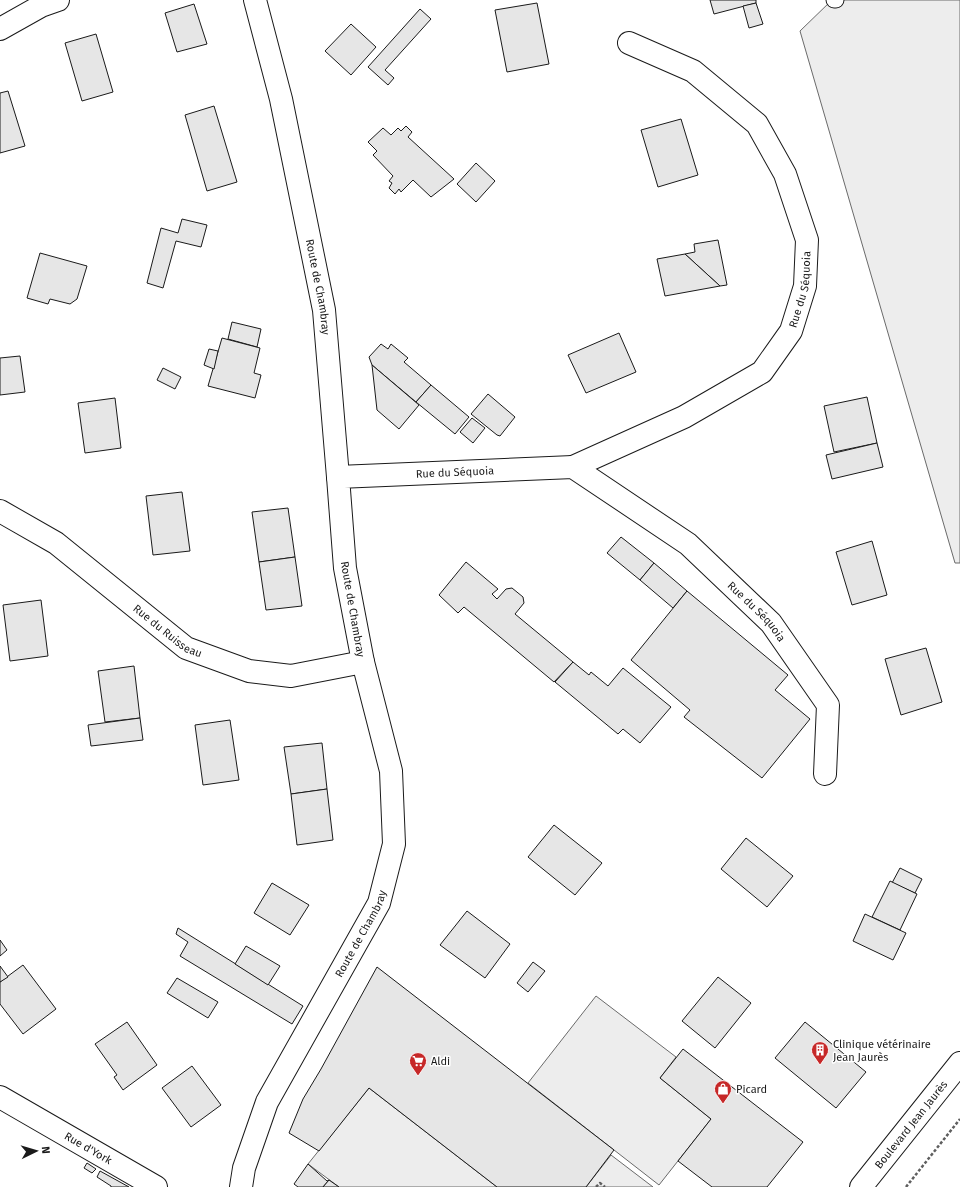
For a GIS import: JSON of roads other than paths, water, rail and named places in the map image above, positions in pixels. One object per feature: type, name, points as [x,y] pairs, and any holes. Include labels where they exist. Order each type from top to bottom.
[{"type":"street","points":[[0,29],[41,6],[58,0]]},
{"type":"street","name":"Route de Chambray","points":[[241,1187],[244,1168],[267,1102],[379,903],[394,844],[390,771],[363,662],[345,568],[324,310],[281,99],[255,0]]},
{"type":"street","name":"Rue du Séquoia","points":[[338,477],[573,467],[684,417],[762,372],[791,331],[805,286],[807,240],[785,174],[757,124],[693,71],[629,44]]},
{"type":"street","name":"Rue du Séquoia","points":[[573,467],[688,544],[771,623],[828,705],[825,774]]},
{"type":"street","name":"Rue du Ruisseau","points":[[0,511],[56,543],[186,648],[250,671],[291,676],[363,662]]},
{"type":"street","name":"Boulevard Jean Jaurès","points":[[861,1187],[960,1063]]},
{"type":"street","name":"Rue d'York","points":[[0,1097],[156,1187]]},
{"type":"place","name":"Clinique vétérinaire Jean Jaurès","points":[[820,1065]]},
{"type":"place","name":"Aldi","points":[[418,1076]]},
{"type":"place","name":"Picard","points":[[723,1104]]}]
